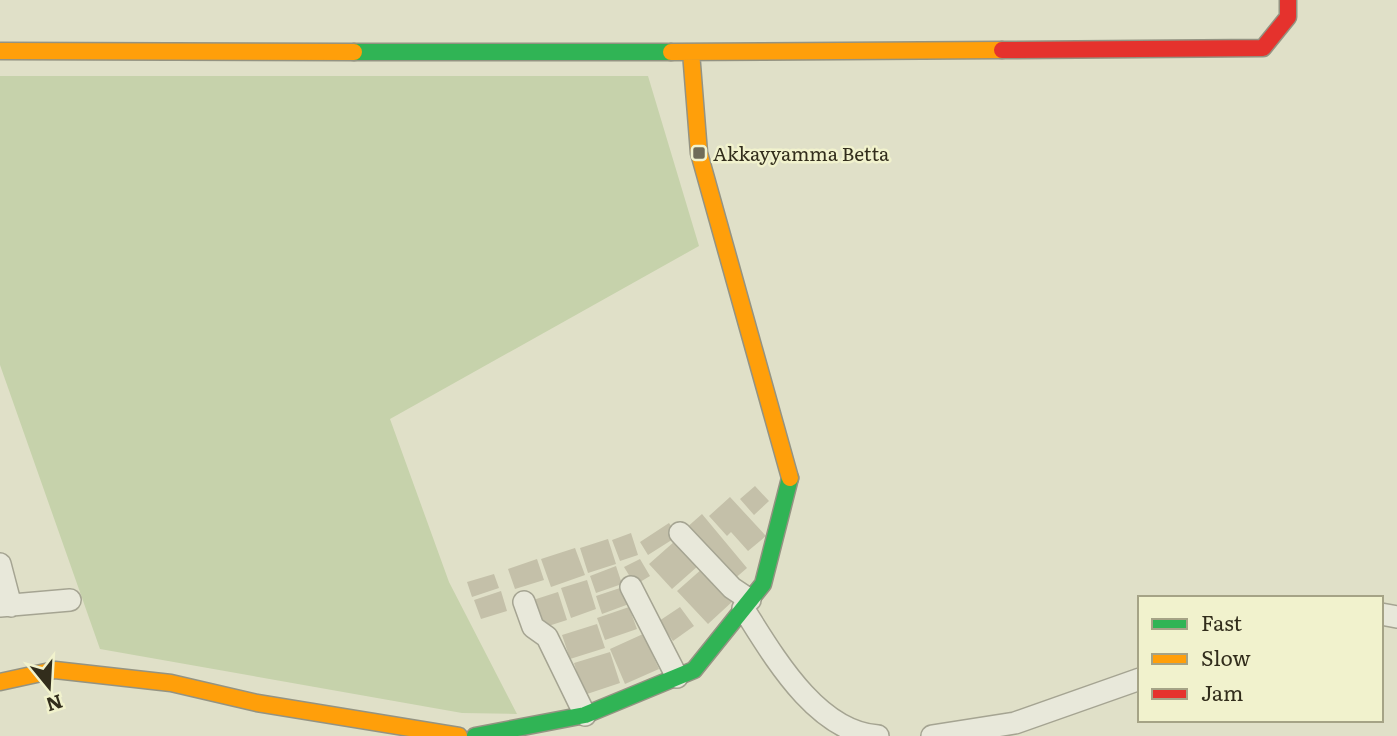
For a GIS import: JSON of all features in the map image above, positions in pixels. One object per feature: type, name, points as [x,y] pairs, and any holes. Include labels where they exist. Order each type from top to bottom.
[{"type":"street","points":[[0,51],[691,52],[1263,48],[1288,17],[1288,0]]},
{"type":"street","points":[[475,736],[585,715],[694,670],[763,584],[790,479],[699,153],[691,52]]},
{"type":"street","points":[[680,533],[747,604],[790,681],[831,717],[867,735],[878,736]]},
{"type":"street","points":[[0,564],[5,606],[70,600]]},
{"type":"street","points":[[631,587],[677,677]]},
{"type":"street","points":[[524,602],[533,626],[547,637],[585,715]]},
{"type":"street","points":[[0,682],[55,670],[172,683],[257,703],[458,736]]},
{"type":"street","points":[[932,736],[1015,723],[1138,680]]},
{"type":"green space","points":[[0,76],[648,76],[699,246],[390,419],[449,582],[517,714],[462,713],[100,649],[0,365]]},
{"type":"building","points":[[755,486],[769,501],[754,515],[740,499]]},
{"type":"building","points":[[730,497],[766,536],[748,551],[731,532],[727,536],[709,516]]},
{"type":"building","points":[[702,514],[747,568],[732,581],[685,529]]},
{"type":"building","points":[[669,523],[678,536],[648,555],[640,542]]},
{"type":"building","points":[[631,533],[638,555],[620,561],[612,540]]},
{"type":"building","points":[[608,539],[616,564],[588,573],[580,548]]},
{"type":"building","points":[[675,541],[698,566],[672,589],[649,564]]},
{"type":"building","points":[[575,548],[585,575],[551,587],[541,559]]},
{"type":"building","points":[[537,559],[544,580],[515,589],[508,569]]},
{"type":"building","points":[[640,559],[650,576],[635,585],[624,567]]},
{"type":"building","points":[[616,566],[622,584],[596,593],[590,576]]},
{"type":"building","points":[[703,568],[733,601],[708,624],[677,591]]},
{"type":"building","points":[[494,574],[499,588],[472,597],[467,582]]},
{"type":"building","points":[[587,580],[596,609],[571,618],[561,588]]},
{"type":"building","points":[[623,587],[629,604],[602,614],[596,596]]},
{"type":"building","points":[[501,591],[507,611],[481,619],[474,600]]},
{"type":"building","points":[[558,592],[567,620],[539,629],[530,601]]},
{"type":"building","points":[[629,607],[637,629],[605,640],[597,618]]},
{"type":"building","points":[[680,607],[694,626],[673,641],[659,621]]},
{"type":"building","points":[[597,624],[605,648],[570,659],[562,635]]},
{"type":"building","points":[[643,634],[659,669],[625,684],[610,649]]},
{"type":"building","points":[[610,652],[620,683],[584,695],[574,663]]},
{"type":"traffic: fast","points":[[354,52],[671,52]]},
{"type":"traffic: fast","points":[[475,736],[585,715],[694,670],[763,584],[790,478]]},
{"type":"traffic: slow","points":[[671,52],[1002,50]]},
{"type":"traffic: slow","points":[[0,51],[354,52]]},
{"type":"traffic: slow","points":[[691,52],[699,153],[790,478]]},
{"type":"traffic: slow","points":[[0,682],[55,670],[171,683],[257,703],[459,736]]},
{"type":"traffic: jam","points":[[1002,50],[1263,48],[1288,17],[1288,0]]},
{"type":"place","name":"Akkayyamma Betta","points":[[699,153]]}]
